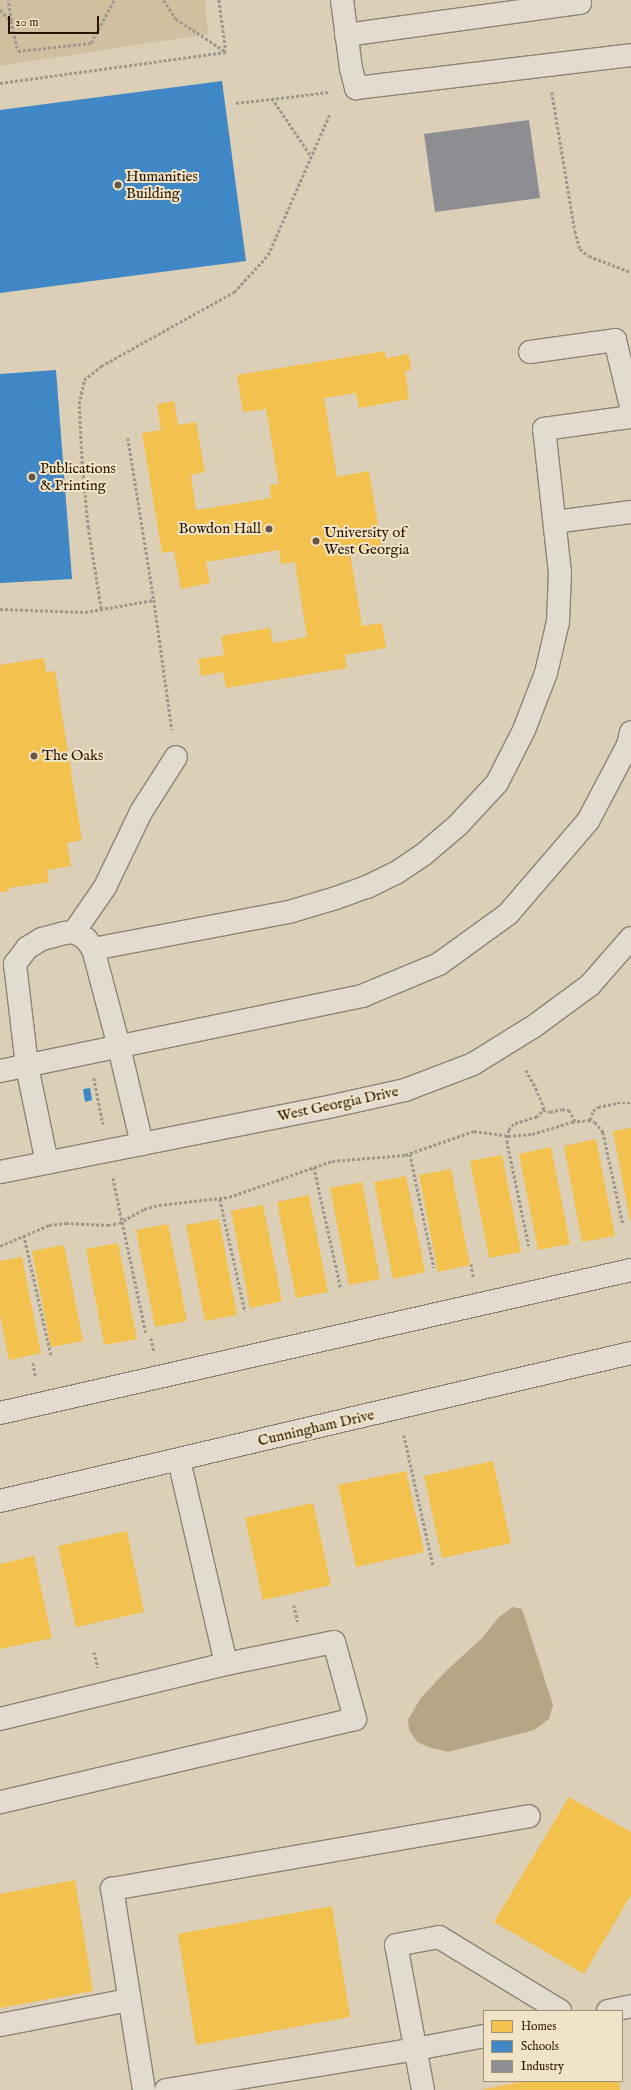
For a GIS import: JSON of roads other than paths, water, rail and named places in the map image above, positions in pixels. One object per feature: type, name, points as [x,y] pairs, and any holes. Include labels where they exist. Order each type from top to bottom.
[{"type":"street","points":[[342,0],[346,35],[356,88],[631,55]]},
{"type":"street","points":[[346,35],[580,3],[579,0]]},
{"type":"street","points":[[530,352],[615,340],[631,406]]},
{"type":"street","points":[[93,949],[289,912],[336,898],[367,887],[396,873],[422,855],[458,826],[497,782],[524,730],[546,673],[558,622],[560,572],[544,429],[631,417]]},
{"type":"street","points":[[555,522],[631,512]]},
{"type":"street","points":[[0,1071],[362,996],[439,964],[508,914],[588,821],[628,745],[631,732]]},
{"type":"street","points":[[74,932],[105,887],[141,812],[176,757]]},
{"type":"street","points":[[47,1163],[28,1066],[15,964],[27,948],[42,939],[64,933],[74,932],[86,939],[93,949],[119,1047],[142,1144]]},
{"type":"street","name":"West Georgia Drive","points":[[0,1172],[324,1108],[405,1090],[473,1064],[533,1027],[590,986],[631,938]]},
{"type":"street","points":[[0,1413],[631,1270]]},
{"type":"street","name":"Cunningham Drive","points":[[0,1501],[631,1353]]},
{"type":"street","points":[[179,1460],[226,1664]]},
{"type":"street","points":[[0,1719],[226,1664],[334,1642],[355,1719],[0,1802]]},
{"type":"street","points":[[144,2090],[112,1889],[529,1816]]},
{"type":"street","points":[[423,2090],[396,1946],[439,1937],[558,2010]]},
{"type":"street","points":[[0,2025],[130,2000]]},
{"type":"street","points":[[613,2010],[631,2006]]},
{"type":"street","points":[[166,2090],[416,2049],[483,2036]]},
{"type":"place","name":"Humanities Building","points":[[118,185]]},
{"type":"place","name":"Publications & Printing","points":[[32,477]]},
{"type":"place","name":"Bowdon Hall","points":[[269,529]]},
{"type":"place","name":"University of West Georgia","points":[[316,541]]},
{"type":"place","name":"The Oaks","points":[[34,756]]}]
